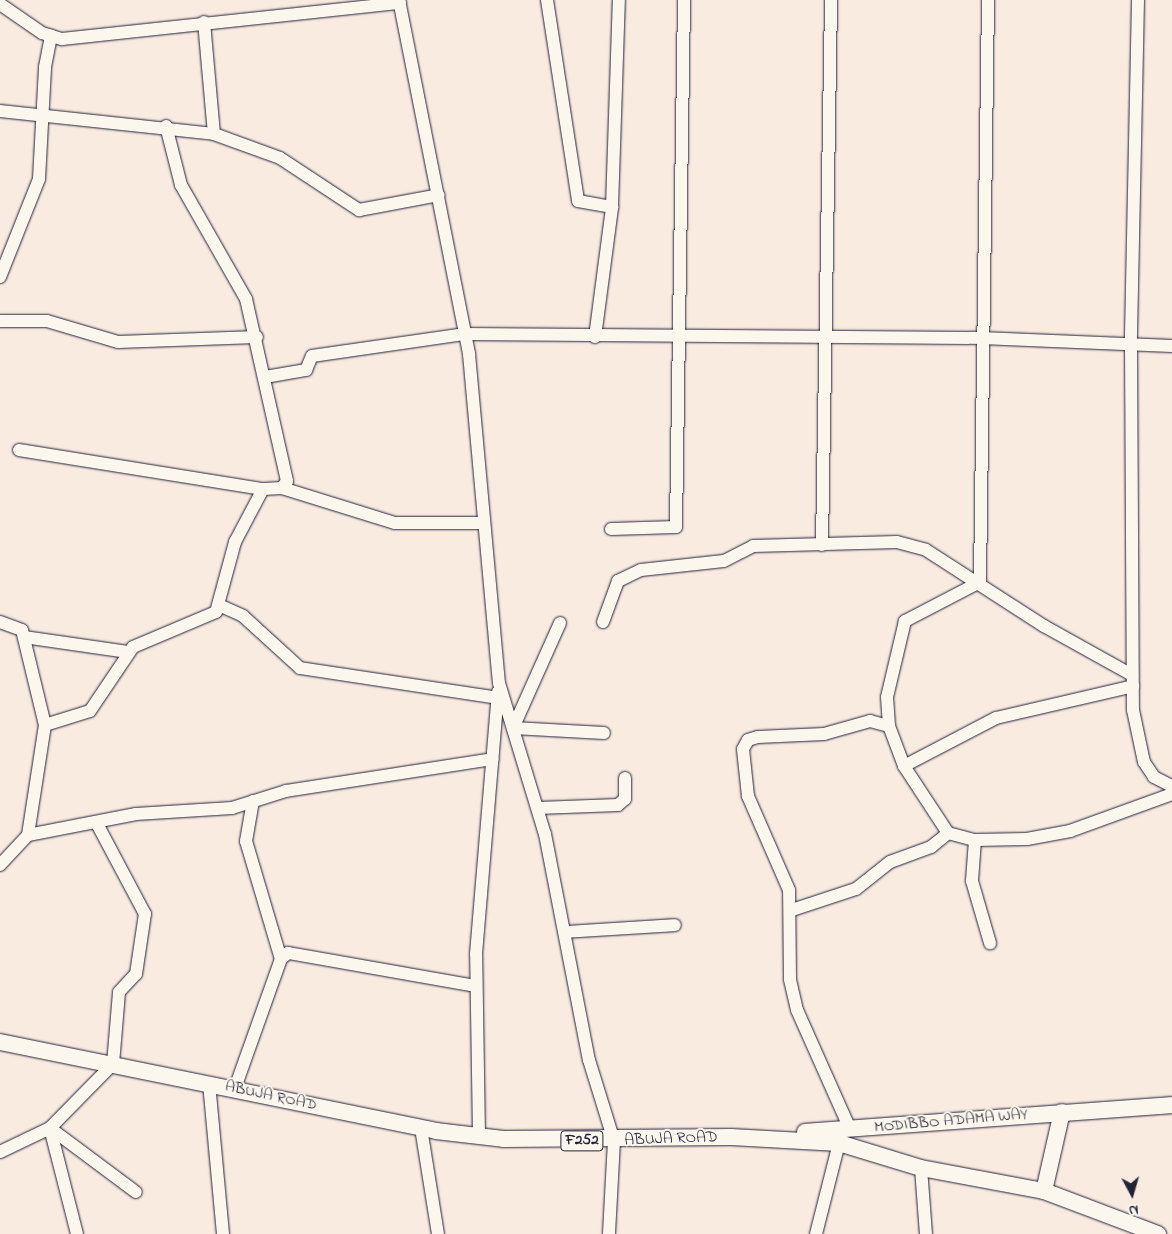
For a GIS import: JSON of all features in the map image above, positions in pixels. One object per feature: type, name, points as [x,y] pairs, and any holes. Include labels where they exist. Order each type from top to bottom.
[{"type":"main road","name":"ABUJA ROAD","points":[[0,1042],[235,1088],[421,1128],[479,1136],[614,1140],[731,1137],[840,1143],[921,1168],[1044,1191],[1158,1234]]},
{"type":"main road","name":"MODIBBO ADAMA WAY","points":[[731,1137],[1172,1105]]},
{"type":"main road","points":[[1044,1191],[1062,1112]]},
{"type":"street","points":[[548,0],[578,201],[612,207]]},
{"type":"street","points":[[595,336],[612,207],[619,0]]},
{"type":"street","points":[[611,529],[676,527],[682,338],[684,0]]},
{"type":"street","points":[[822,545],[827,337],[831,0]]},
{"type":"street","points":[[980,582],[981,338],[988,0]]},
{"type":"street","points":[[1138,0],[1131,343],[1133,681],[1144,762],[1154,777],[1172,786]]},
{"type":"street","points":[[0,4],[51,36],[102,36],[204,22],[400,2],[465,334],[499,683],[476,986],[479,1136]]},
{"type":"street","points":[[204,22],[214,134]]},
{"type":"street","points":[[0,277],[39,179],[42,116],[51,36]]},
{"type":"street","points":[[0,111],[166,126],[214,134],[280,158],[359,210],[439,195]]},
{"type":"street","points":[[166,126],[181,185],[234,272],[257,337],[287,481],[282,488]]},
{"type":"street","points":[[0,321],[47,321],[110,342],[257,337]]},
{"type":"street","points":[[266,377],[306,370],[312,356],[465,334],[682,338],[981,338],[1172,346]]},
{"type":"street","points":[[19,450],[263,489],[282,488],[395,523],[484,523]]},
{"type":"street","points":[[220,606],[234,542],[263,489]]},
{"type":"street","points":[[603,622],[618,581],[626,575],[724,561],[753,546],[897,542],[926,550],[980,582],[1044,626],[1133,681]]},
{"type":"street","points":[[980,582],[906,621],[887,697],[889,726],[904,766],[948,833],[975,840],[1027,839],[1070,831],[1172,794]]},
{"type":"street","points":[[45,725],[90,711],[128,652],[220,606]]},
{"type":"street","points":[[220,606],[243,616],[300,668],[498,698]]},
{"type":"street","points":[[0,622],[17,626],[24,637],[45,725],[28,835],[0,865]]},
{"type":"street","points":[[513,728],[560,623]]},
{"type":"street","points":[[24,637],[128,652]]},
{"type":"street","points":[[904,766],[996,718],[1133,681]]},
{"type":"street","points":[[499,683],[538,808],[565,932],[589,1060],[614,1140],[609,1234]]},
{"type":"street","points":[[850,1129],[797,1010],[787,924],[792,910],[789,890],[748,796],[743,771],[748,740],[824,734],[870,721],[889,726]]},
{"type":"street","points":[[513,728],[604,733]]},
{"type":"street","points":[[28,835],[136,814],[232,808],[286,791],[493,759]]},
{"type":"street","points":[[538,808],[618,805],[625,799],[625,778]]},
{"type":"street","points":[[235,1088],[280,959],[246,841],[253,801]]},
{"type":"street","points":[[0,1152],[50,1128],[112,1064],[119,992],[136,974],[145,914],[96,822]]},
{"type":"street","points":[[792,910],[856,890],[890,862],[931,846],[948,833]]},
{"type":"street","points":[[975,840],[972,881],[990,942]]},
{"type":"street","points":[[565,932],[675,925]]},
{"type":"street","points":[[280,959],[294,952],[476,986]]},
{"type":"street","points":[[209,1083],[223,1234]]},
{"type":"street","points":[[50,1128],[136,1192]]},
{"type":"street","points":[[50,1128],[77,1234]]},
{"type":"street","points":[[421,1128],[438,1234]]},
{"type":"street","points":[[816,1234],[840,1143]]},
{"type":"street","points":[[921,1168],[926,1234]]}]
